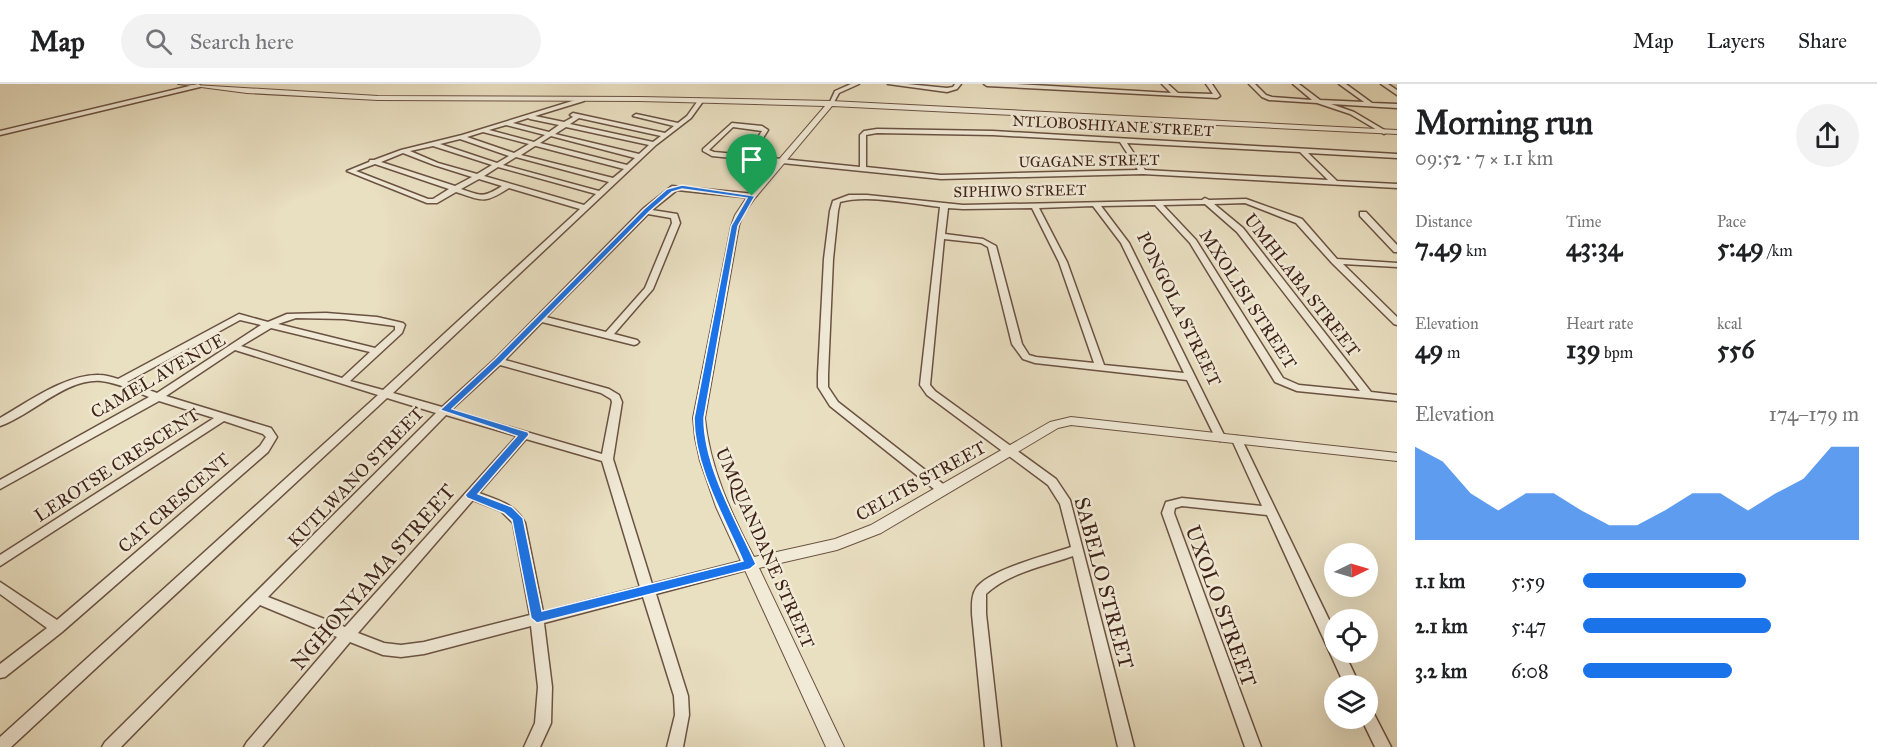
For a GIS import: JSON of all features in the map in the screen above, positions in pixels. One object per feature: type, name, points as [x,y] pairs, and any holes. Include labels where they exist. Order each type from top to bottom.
[{"type":"street","points":[[181,84],[272,93],[374,99],[701,100],[831,103],[1397,132]]},
{"type":"street","points":[[831,103],[837,92],[856,84]]},
{"type":"street","points":[[891,84],[950,90],[958,84]]},
{"type":"street","points":[[987,84],[1217,96],[1209,84]]},
{"type":"street","points":[[1165,84],[1176,95]]},
{"type":"street","points":[[1252,84],[1268,99],[1397,106]]},
{"type":"street","points":[[1296,84],[1319,102],[1352,113],[1384,132]]},
{"type":"street","points":[[1342,84],[1371,105]]},
{"type":"street","points":[[1384,84],[1397,93]]},
{"type":"street","points":[[0,134],[198,86]]},
{"type":"street","points":[[578,116],[437,200],[430,201],[350,171],[371,161],[403,151],[459,137],[582,100]]},
{"type":"street","points":[[0,747],[654,144],[693,112],[701,100]]},
{"type":"street","name":"UMQUANDANE STREET","points":[[831,103],[752,196],[735,226],[699,418],[699,438],[705,459],[750,564],[835,747]]},
{"type":"street","points":[[555,109],[667,135]]},
{"type":"street","points":[[527,116],[563,126],[654,144]]},
{"type":"street","points":[[636,116],[679,124]]},
{"type":"street","points":[[505,123],[641,157]]},
{"type":"street","name":"UGAGANE STREET","points":[[748,158],[765,130],[762,128],[732,125],[705,150],[712,154],[782,162],[946,178],[1143,172],[1397,186]]},
{"type":"street","points":[[481,130],[532,145],[629,168]]},
{"type":"street","name":"NTLOBOSHIYANE STREET","points":[[863,169],[863,135],[871,131],[944,131],[1397,156]]},
{"type":"street","points":[[459,137],[514,155],[615,181]]},
{"type":"street","points":[[1122,140],[1143,172]]},
{"type":"street","points":[[431,143],[497,165],[602,194]]},
{"type":"street","points":[[403,151],[477,176],[586,208]]},
{"type":"street","points":[[1302,151],[1334,182]]},
{"type":"street","points":[[371,161],[484,197],[508,185]]},
{"type":"street","name":"KUTLWANO STREET","points":[[110,747],[646,211],[675,188],[752,196]]},
{"type":"street","name":"SIPHIWO STREET","points":[[943,490],[834,404],[827,396],[822,378],[829,240],[834,204],[842,199],[856,197],[944,206],[1246,201],[1294,218],[1302,224],[1335,261],[1397,322]]},
{"type":"street","name":"UMHLABA STREET","points":[[1205,200],[1240,230],[1369,396]]},
{"type":"street","name":"MXOLISI STREET","points":[[1156,202],[1196,247],[1279,380],[1297,388],[1397,398]]},
{"type":"street","name":"PONGOLA STREET","points":[[1095,204],[1125,243],[1220,437]]},
{"type":"street","points":[[1034,205],[1061,256],[1100,366]]},
{"type":"street","points":[[944,206],[942,236],[983,241],[992,246],[1017,345],[1026,357],[1191,377]]},
{"type":"street","points":[[607,336],[649,289],[676,223],[674,216],[646,211]]},
{"type":"street","points":[[1363,214],[1397,250]]},
{"type":"street","name":"SABELO STREET","points":[[942,236],[925,385],[931,393],[1052,482],[1059,490],[1071,523],[1126,747]]},
{"type":"street","points":[[1335,261],[1397,265]]},
{"type":"street","points":[[234,347],[271,324],[289,317],[305,315],[363,319],[400,325],[399,331],[343,382]]},
{"type":"street","points":[[119,382],[235,318],[247,317],[376,351]]},
{"type":"street","points":[[538,318],[634,342]]},
{"type":"street","name":"CAMEL AVENUE","points":[[0,485],[158,397],[234,347],[343,382],[606,459]]},
{"type":"street","points":[[498,361],[605,391],[615,397],[617,402],[606,459],[681,696],[682,715],[675,747]]},
{"type":"street","name":"CAT CRESCENT","points":[[0,422],[81,380],[100,378],[119,382],[272,434],[270,442],[57,628]]},
{"type":"street","name":"LEROTSE CRESCENT","points":[[0,561],[222,418]]},
{"type":"street","name":"CELTIS STREET","points":[[260,599],[383,649],[401,651],[424,648],[859,537],[876,530],[1054,425],[1071,420],[1397,457]]},
{"type":"street","name":"NGHONYAMA STREET","points":[[252,747],[347,635],[524,435]]},
{"type":"street","points":[[1237,440],[1324,624]]},
{"type":"street","points":[[471,495],[508,510],[518,518],[537,618],[546,703],[543,723],[532,747]]},
{"type":"street","name":"UXOLO STREET","points":[[1253,747],[1168,513],[1170,505],[1182,502],[1270,511]]},
{"type":"street","points":[[993,747],[979,614],[978,600],[981,591],[999,578],[1077,550]]},
{"type":"street","points":[[0,587],[57,628],[0,672]]},
{"type":"street","points":[[1374,729],[1383,747]]},
{"type":"route","points":[[682,187],[752,196],[739,215],[735,226],[699,418],[699,438],[705,459],[750,564],[537,618],[518,518],[508,510],[471,495],[524,435],[445,410],[498,361],[538,318],[670,190],[682,187]]}]
